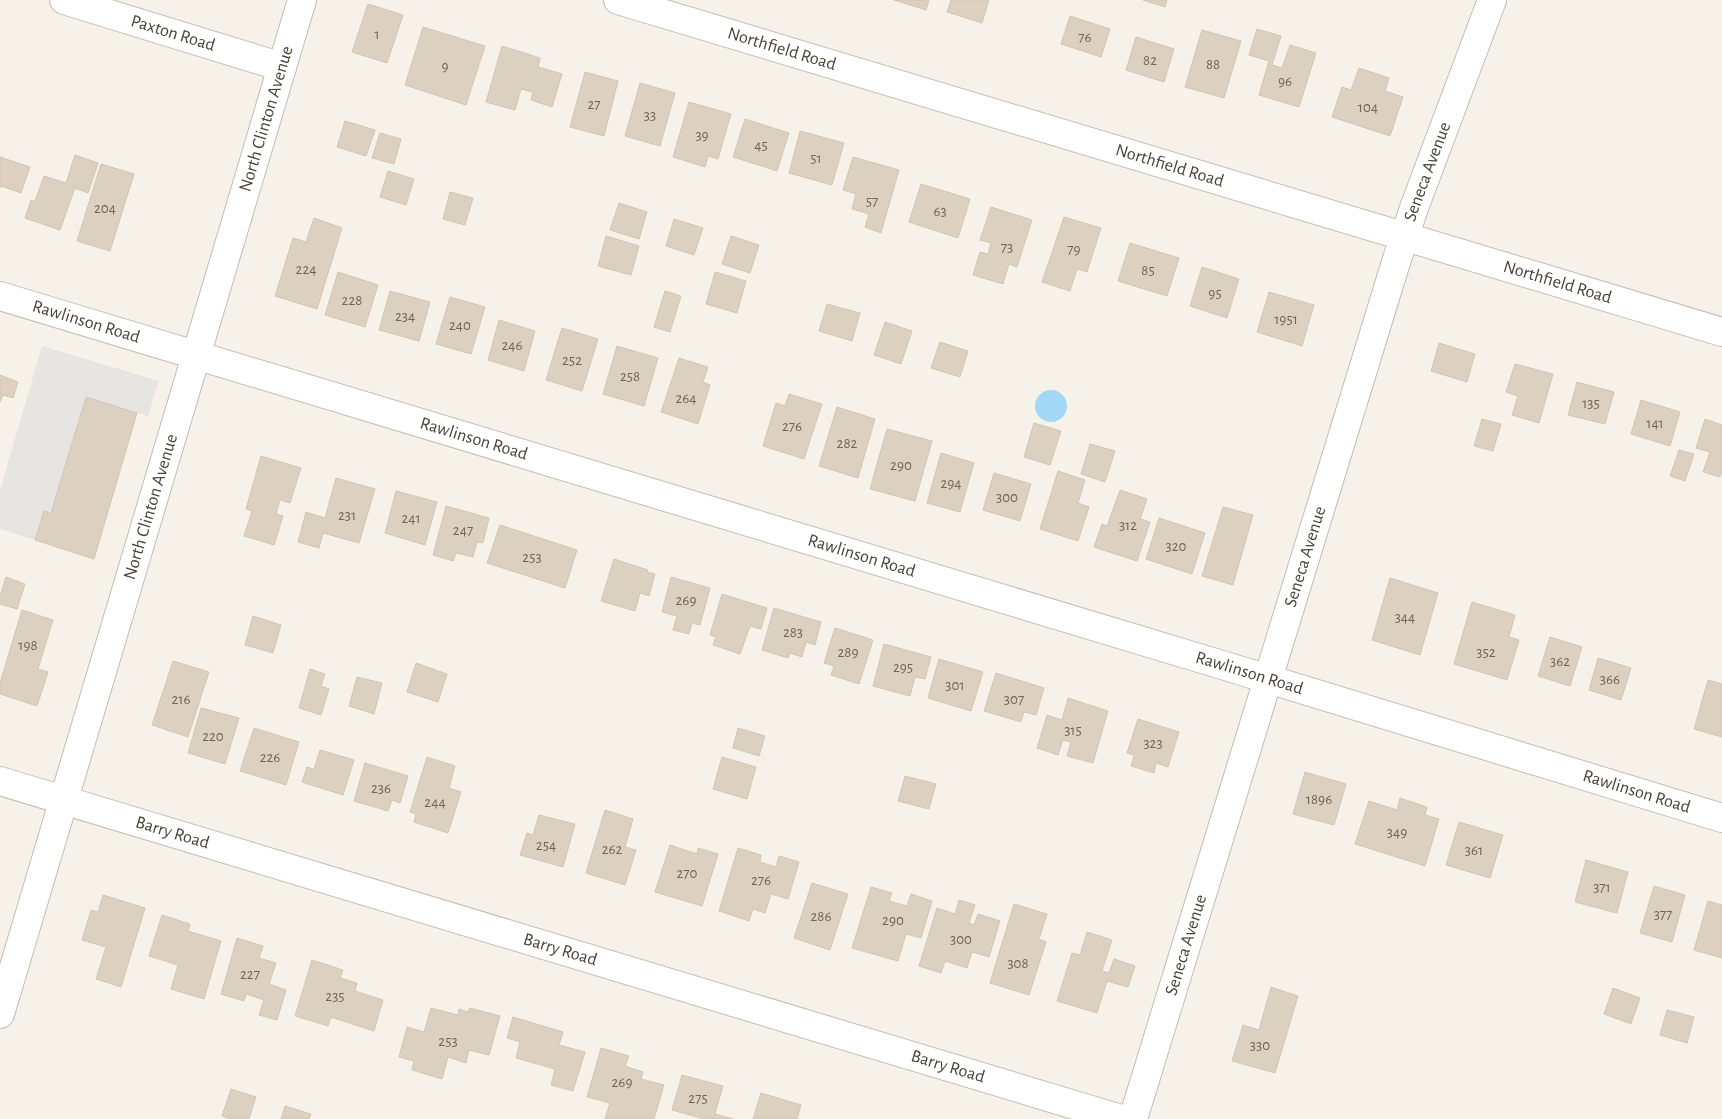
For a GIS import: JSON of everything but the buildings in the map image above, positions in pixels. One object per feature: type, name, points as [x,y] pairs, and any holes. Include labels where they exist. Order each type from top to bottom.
[{"type":"street","name":"Paxton Road","points":[[64,0],[282,67]]},
{"type":"street","name":"North Clinton Avenue","points":[[0,1014],[302,0]]},
{"type":"street","name":"Northfield Road","points":[[618,0],[1404,238],[1722,332]]},
{"type":"street","name":"Seneca Avenue","points":[[1133,1119],[1404,238],[1492,0]]},
{"type":"street","name":"Rawlinson Road","points":[[0,296],[1269,679],[1722,818]]},
{"type":"street","name":"Barry Road","points":[[0,780],[1121,1119]]},
{"type":"shaded area","points":[[42,346],[159,381],[148,416],[86,397],[51,513],[44,511],[35,540],[0,529],[0,490]]},
{"type":"water","points":[[1051,390],[1063,394],[1067,406],[1063,418],[1051,422],[1039,418],[1035,406],[1039,394]]}]
